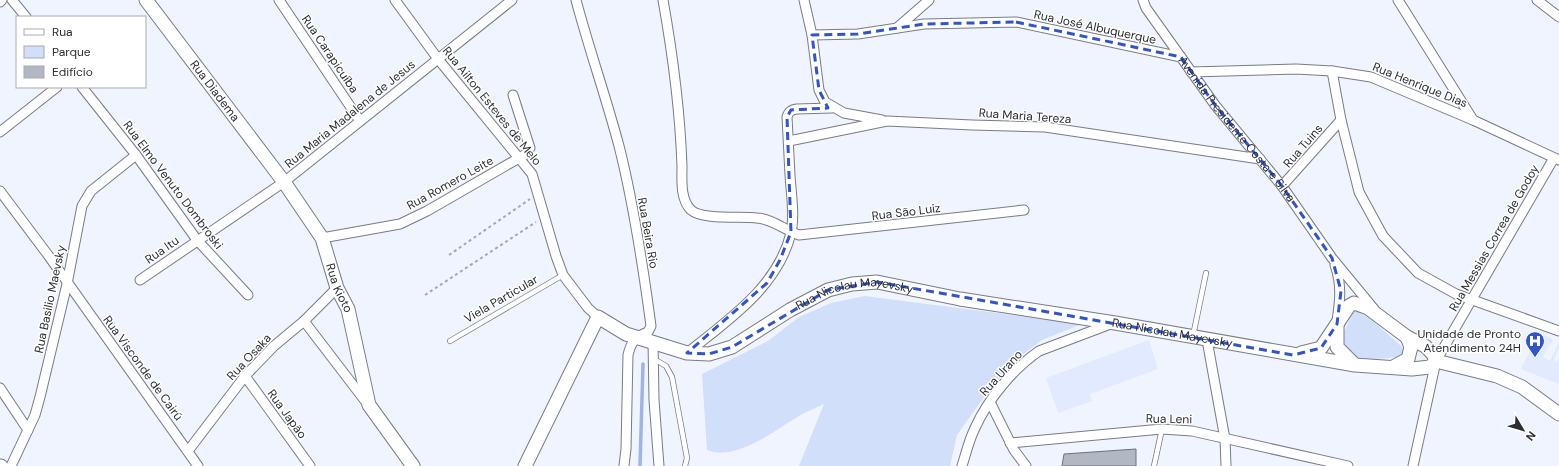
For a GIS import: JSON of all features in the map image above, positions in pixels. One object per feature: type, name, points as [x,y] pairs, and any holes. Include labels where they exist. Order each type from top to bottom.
[{"type":"street","points":[[12,0],[25,16]]},
{"type":"street","name":"Rua Diadema","points":[[146,0],[284,182]]},
{"type":"street","name":"Rua Carapicuíba","points":[[279,0],[360,121]]},
{"type":"street","name":"Rua Ailton Esteves de Melo","points":[[395,0],[438,59],[532,174],[563,275],[588,308],[598,317]]},
{"type":"street","name":"Rua Maria Madalena de Jesus","points":[[197,240],[284,182],[512,0]]},
{"type":"street","name":"Rua Beira Rio","points":[[576,0],[619,146],[633,209],[650,326],[648,332],[636,337],[630,346],[628,356],[626,449],[624,466]]},
{"type":"street","points":[[663,0],[675,65],[685,200],[692,210],[704,215],[758,218],[773,222],[791,232]]},
{"type":"street","points":[[804,0],[812,36],[819,90],[825,102],[832,108],[844,113],[888,122]]},
{"type":"street","points":[[897,28],[928,0]]},
{"type":"street","name":"Avenida Presidente Costa e Silva","points":[[1143,0],[1146,8],[1214,105],[1282,186],[1332,258],[1383,318]]},
{"type":"street","points":[[1398,0],[1473,120]]},
{"type":"street","points":[[1537,0],[1559,17]]},
{"type":"street","name":"Rua José Albuquerque","points":[[812,36],[858,34],[924,24],[1016,22],[1181,57]]},
{"type":"street","name":"Rua Henrique Dias","points":[[1191,72],[1296,69],[1332,71],[1371,77],[1473,120],[1556,159]]},
{"type":"street","points":[[1332,71],[1341,120],[1358,192],[1383,236],[1418,273],[1456,294],[1559,332]]},
{"type":"street","points":[[0,132],[55,88]]},
{"type":"street","name":"Rua Elmo Venuto Dombroski","points":[[83,88],[136,155],[197,240],[248,295]]},
{"type":"street","name":"Rua Romero Leite","points":[[322,238],[400,224],[427,211],[526,154],[530,148],[513,95]]},
{"type":"street","points":[[687,353],[737,312],[767,283],[780,260],[791,232],[792,199],[787,117],[791,110],[832,108]]},
{"type":"street","name":"Rua Tuins","points":[[1282,186],[1341,120]]},
{"type":"street","name":"Rua Maria Tereza","points":[[789,141],[888,122],[1045,127],[1260,159]]},
{"type":"street","name":"Rua Basilio Maevsky","points":[[10,466],[28,430],[40,397],[67,284],[82,206],[91,192],[136,155]]},
{"type":"street","name":"Rua Messias Correa de Godoy","points":[[1413,466],[1436,361],[1556,159]]},
{"type":"street","name":"Rua Kioto","points":[[284,182],[322,238],[337,288],[348,309],[369,405]]},
{"type":"street","name":"Rua Visconde de Cairú","points":[[0,191],[48,255],[67,284],[198,466]]},
{"type":"street","name":"Rua São Luiz","points":[[791,232],[799,235],[810,235],[1024,210]]},
{"type":"street","name":"Rua Itu","points":[[140,280],[197,240]]},
{"type":"street","name":"Avenida Presidente Costa e Silva","points":[[1332,258],[1340,282],[1341,291],[1337,324]]},
{"type":"street","name":"Rua Nicolau Mayevsky","points":[[598,317],[626,334],[653,341],[687,353],[710,354],[732,347],[790,310],[828,290],[852,284],[877,282],[960,299],[1115,323],[1193,338],[1372,368],[1393,367],[1420,369],[1430,367],[1436,361]]},
{"type":"street","name":"Rua Osaka","points":[[188,452],[245,376],[274,346],[304,321],[337,288]]},
{"type":"street","name":"Avenida Presidente Costa e Silva","points":[[1337,324],[1349,306],[1354,303],[1368,308],[1406,337],[1425,346],[1433,354],[1436,361]]},
{"type":"street","points":[[525,466],[598,317]]},
{"type":"street","points":[[304,321],[369,405],[413,466]]},
{"type":"street","name":"Rua Urano","points":[[962,466],[975,428],[990,402],[1030,358],[1039,351],[1115,323]]},
{"type":"street","points":[[1337,324],[1336,347],[1355,365]]},
{"type":"street","name":"Rua Nicolau Mayevsky","points":[[1293,355],[1321,348],[1337,324]]},
{"type":"street","points":[[1393,367],[1408,359],[1411,347],[1406,337]]},
{"type":"street","points":[[1207,340],[1225,439],[1226,466]]},
{"type":"street","points":[[653,341],[654,400],[659,466]]},
{"type":"street","points":[[1436,361],[1498,376],[1522,388],[1559,414]]},
{"type":"street","name":"Rua Japão","points":[[245,376],[310,466]]},
{"type":"street","points":[[0,388],[28,430]]},
{"type":"street","points":[[990,402],[1010,443],[1026,466]]},
{"type":"street","name":"Rua Leni","points":[[1010,443],[1162,429],[1192,431],[1348,466]]},
{"type":"lane","points":[[1193,338],[1206,273]]},
{"type":"lane","name":"Viela Particular","points":[[450,341],[563,275]]},
{"type":"lane","points":[[654,359],[666,366],[672,377],[687,458],[685,466]]},
{"type":"lane","points":[[1154,466],[1162,429]]},
{"type":"path","points":[[449,255],[538,194]]},
{"type":"path","points":[[425,295],[544,217]]},
{"type":"highlighted area","points":[[1016,22],[1181,57],[1215,105],[1282,186],[1332,258],[1341,291],[1337,324],[1321,348],[1293,355],[877,282],[828,290],[732,347],[709,354],[687,353],[767,283],[780,260],[791,232],[787,117],[791,110],[828,108],[819,90],[812,35],[858,34],[924,24]]},
{"type":"shaded area","name":"Unidade de Pronto Atendimento 24H","points":[[1539,333],[1553,339],[1543,357],[1550,361],[1559,342],[1559,348],[1554,359],[1557,362],[1559,359],[1559,384],[1521,369]]},
{"type":"shaded area","points":[[1149,340],[1158,369],[1090,394],[1092,401],[1058,413],[1046,378]]},
{"type":"green space","points":[[865,296],[1082,324],[1042,340],[1013,362],[984,397],[957,435],[950,466],[799,466],[824,404],[802,414],[755,443],[743,448],[730,452],[718,453],[707,450],[702,374],[768,341],[799,317],[831,303]]},
{"type":"green space","points":[[1355,309],[1374,322],[1401,346],[1404,351],[1401,356],[1379,359],[1362,358],[1348,353],[1343,348],[1341,338]]},
{"type":"building","points":[[1136,449],[1136,466],[1062,466],[1064,454]]},
{"type":"waterway","points":[[640,466],[643,364]]},
{"type":"place","name":"Unidade de Pronto Atendimento 24H","points":[[1535,358]]}]
